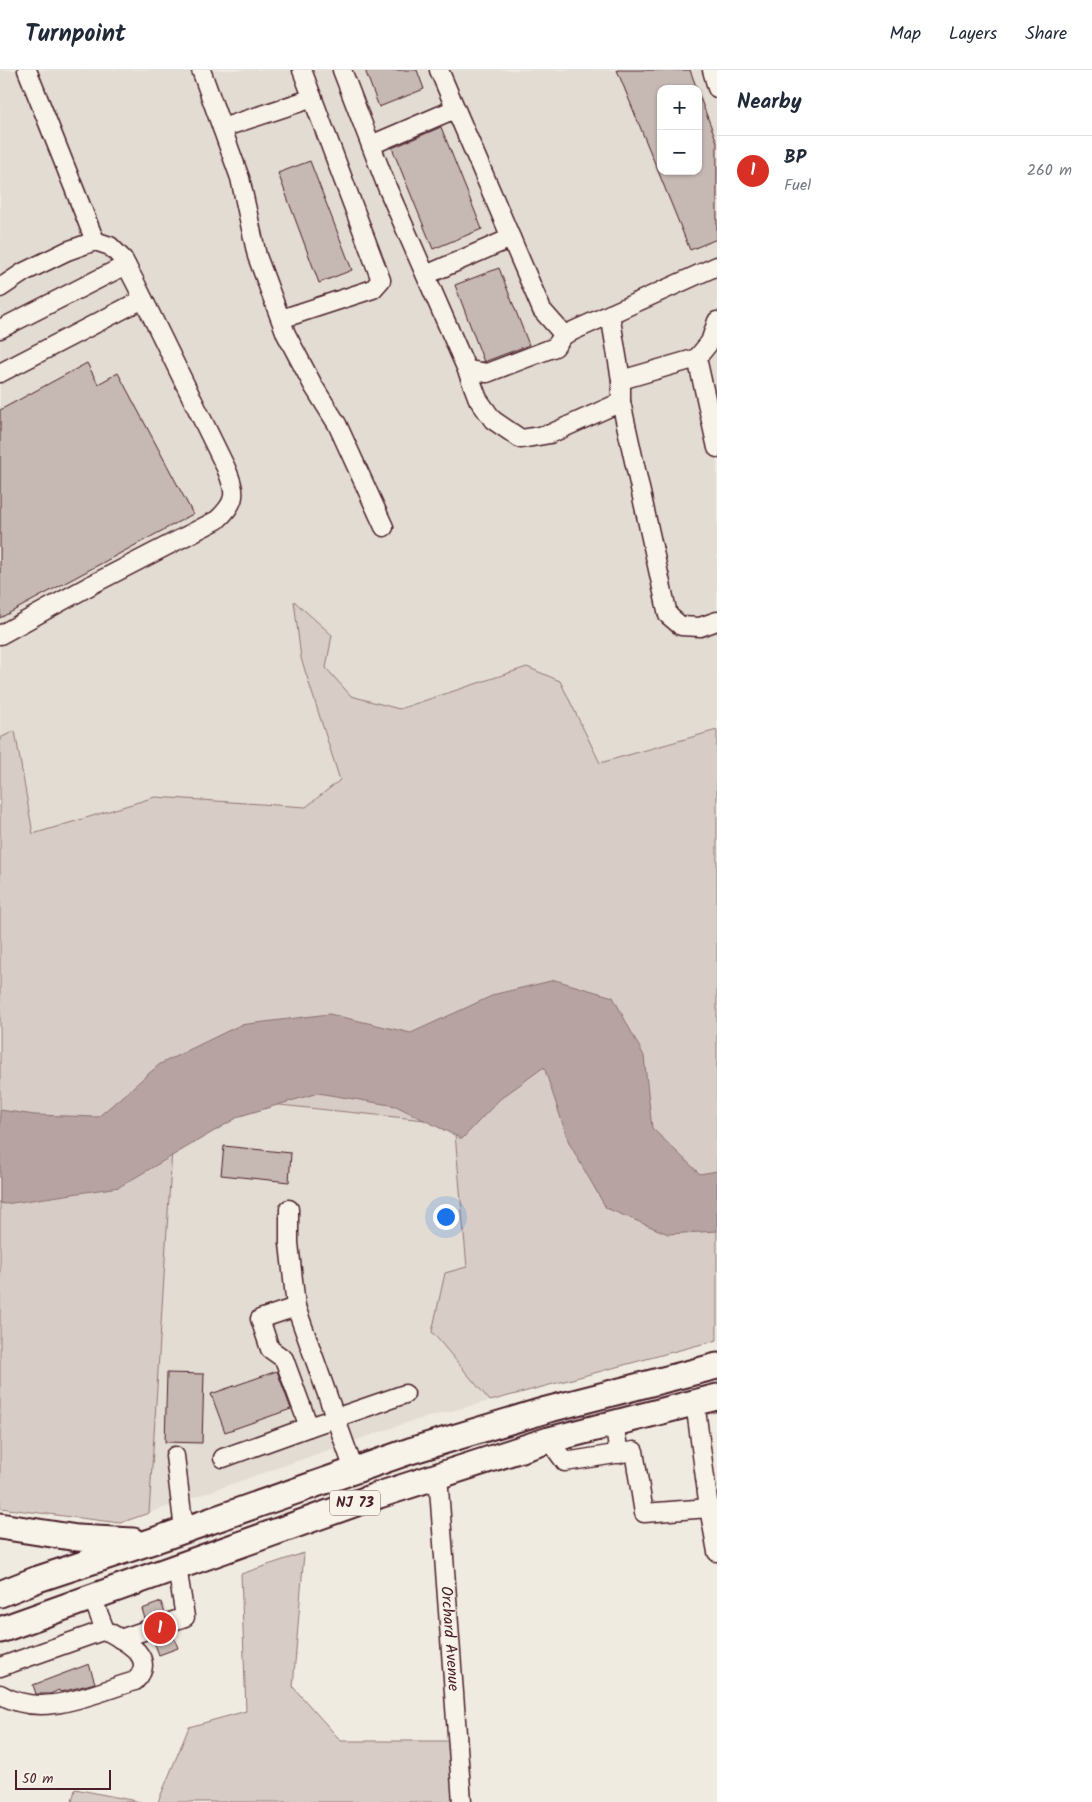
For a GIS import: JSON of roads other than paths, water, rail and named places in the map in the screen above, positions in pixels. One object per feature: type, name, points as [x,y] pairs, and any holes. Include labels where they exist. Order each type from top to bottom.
[{"type":"highway","name":"NJ 73","points":[[0,1594],[354,1470],[546,1410],[717,1366]]},
{"type":"highway","name":"NJ 73","points":[[0,1630],[344,1507],[438,1476],[549,1440],[706,1400]]},
{"type":"highway","points":[[0,1526],[77,1538],[153,1541]]},
{"type":"street","points":[[27,70],[95,241]]},
{"type":"street","points":[[200,70],[240,178],[257,256],[286,334],[314,387],[337,424],[384,527]]},
{"type":"street","points":[[281,319],[373,289],[381,280],[302,70]]},
{"type":"street","points":[[342,70],[371,145],[478,399],[493,420],[521,439],[550,434],[621,402]]},
{"type":"street","points":[[439,70],[542,310],[564,335]]},
{"type":"street","points":[[712,70],[717,88]]},
{"type":"street","points":[[222,128],[313,98]]},
{"type":"street","points":[[371,145],[455,109]]},
{"type":"street","points":[[426,276],[511,238]]},
{"type":"street","points":[[0,288],[24,272],[68,251],[95,241],[110,246],[123,259],[143,299],[226,468],[233,484],[234,496],[228,509],[217,520],[93,584],[0,635]]},
{"type":"street","points":[[0,329],[126,265]]},
{"type":"street","points":[[467,370],[487,374],[555,347],[564,335],[610,314],[717,271]]},
{"type":"street","points":[[0,373],[143,299]]},
{"type":"street","points":[[610,314],[621,380],[621,402],[668,616],[681,626],[700,627],[717,621]]},
{"type":"street","points":[[621,380],[697,358],[710,342],[717,321]]},
{"type":"street","points":[[697,358],[717,448]]},
{"type":"street","points":[[289,1209],[289,1243],[296,1307],[354,1470]]},
{"type":"street","points":[[296,1307],[260,1319],[270,1349],[284,1359],[309,1427]]},
{"type":"street","points":[[223,1458],[405,1394]]},
{"type":"street","points":[[706,1400],[709,1508],[717,1552]]},
{"type":"street","points":[[614,1422],[620,1454]]},
{"type":"street","points":[[549,1440],[564,1462],[634,1451],[644,1512],[709,1508]]},
{"type":"street","points":[[175,1456],[184,1530]]},
{"type":"street","name":"Orchard Avenue","points":[[438,1476],[462,1802]]},
{"type":"street","points":[[120,1639],[185,1617],[177,1567]]},
{"type":"street","points":[[0,1694],[9,1700],[24,1704],[62,1704],[135,1681],[142,1674],[143,1662],[133,1646],[105,1630],[92,1597]]},
{"type":"street","points":[[0,1667],[105,1630]]},
{"type":"place","name":"BP","points":[[160,1628]]}]
